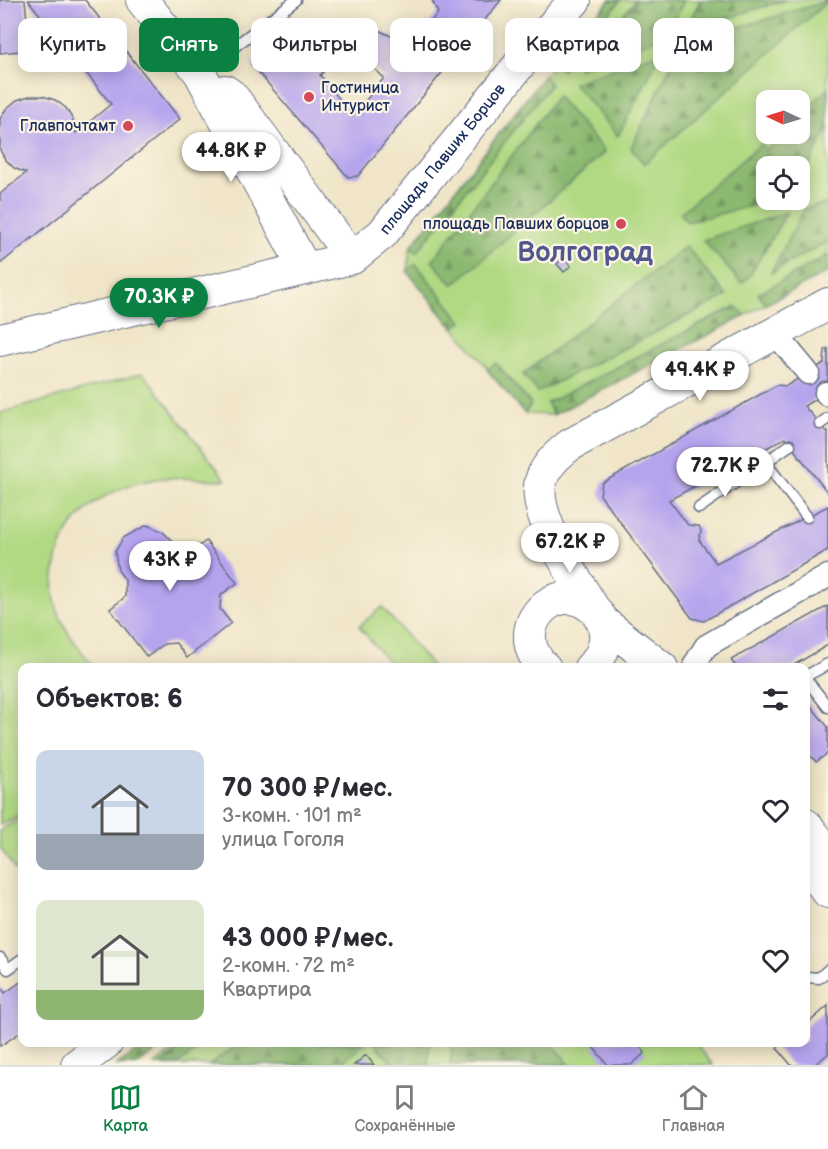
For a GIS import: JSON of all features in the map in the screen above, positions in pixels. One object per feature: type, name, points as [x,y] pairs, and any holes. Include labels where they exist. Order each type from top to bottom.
[{"type":"street","points":[[142,0],[200,73],[305,269]]},
{"type":"street","name":"площадь Павших Борцов","points":[[352,258],[382,234],[574,0]]},
{"type":"street","points":[[0,340],[352,258],[232,96],[200,73]]},
{"type":"street","points":[[595,663],[603,651],[605,641],[598,615],[566,561],[541,510],[539,489],[546,469],[557,455],[570,445],[828,304]]},
{"type":"street","points":[[775,333],[808,373]]},
{"type":"street","points":[[696,663],[706,646],[828,576]]},
{"type":"street","points":[[536,663],[530,646],[530,630],[536,615],[548,604],[563,599],[575,599],[656,663]]},
{"type":"street","points":[[810,830],[828,853]]},
{"type":"street","points":[[810,869],[828,892]]},
{"type":"lane","points":[[200,73],[296,0]]},
{"type":"lane","points":[[699,508],[790,445]]},
{"type":"lane","points":[[765,462],[807,517]]},
{"type":"lane","points":[[810,675],[828,664]]},
{"type":"lane","points":[[810,682],[827,703]]},
{"type":"lane","points":[[0,958],[8,969],[18,962]]},
{"type":"lane","points":[[810,978],[819,978],[828,970]]},
{"type":"green space","name":"площадь Павших борцов","points":[[610,0],[828,0],[828,272],[553,415],[525,414],[408,271],[410,248],[547,72],[641,72],[641,18],[594,18]]},
{"type":"green space","points":[[610,0],[621,0],[606,18],[595,18]]},
{"type":"green space","points":[[636,0],[684,0],[676,18],[653,18],[653,40],[641,44],[641,18],[621,18]]},
{"type":"green space","points":[[700,0],[786,0],[727,18],[691,18]]},
{"type":"green space","points":[[828,1],[644,164],[631,148],[668,72],[734,72],[734,28]]},
{"type":"green space","points":[[653,54],[653,68],[618,136],[573,83],[604,72],[641,72],[641,59]]},
{"type":"green space","points":[[544,76],[551,84],[417,252],[410,248]]},
{"type":"green space","points":[[828,89],[828,128],[810,163],[810,156],[756,156],[756,205],[687,222],[680,213],[761,144],[766,150],[774,144],[810,144],[810,106]]},
{"type":"green space","points":[[557,96],[605,152],[453,285],[432,261]]},
{"type":"green space","points":[[828,203],[828,241],[771,273],[803,210],[810,210],[810,208]]},
{"type":"green space","points":[[787,212],[749,277],[741,283],[703,240]]},
{"type":"green space","points":[[686,246],[727,296],[538,392],[523,374]]},
{"type":"green space","points":[[828,255],[828,272],[766,304],[758,294]]},
{"type":"green space","points":[[416,264],[462,322],[453,328],[407,271]]},
{"type":"green space","points":[[736,306],[745,316],[553,415],[547,403]]},
{"type":"green space","points":[[496,363],[531,404],[525,414],[487,370]]},
{"type":"green space","points":[[143,373],[226,480],[157,479],[123,488],[92,505],[69,531],[61,546],[55,569],[53,584],[55,600],[67,630],[91,663],[18,663],[18,815],[0,825],[0,413]]},
{"type":"green space","points":[[382,607],[430,663],[389,663],[359,626]]},
{"type":"green space","points":[[18,819],[18,875],[0,847],[0,831]]},
{"type":"green space","points":[[142,1047],[162,1047],[137,1065],[117,1065]]},
{"type":"green space","points":[[177,1047],[699,1047],[713,1065],[154,1065]]},
{"type":"green space","points":[[183,1047],[202,1047],[177,1065],[160,1065]]},
{"type":"green space","points":[[234,1047],[361,1047],[338,1065],[209,1065]]},
{"type":"green space","points":[[378,1047],[430,1047],[428,1065],[389,1065],[391,1062]]},
{"type":"green space","points":[[452,1047],[555,1047],[569,1064],[450,1065]]},
{"type":"building","points":[[0,0],[25,0],[27,18],[18,18],[18,51],[0,53]]},
{"type":"building","name":"Главпочтамт","points":[[28,0],[85,0],[99,18],[42,18]]},
{"type":"building","name":"Гостиница Интурист","points":[[432,0],[501,0],[486,18],[434,18],[438,13]]},
{"type":"building","name":"Гостиница Интурист","points":[[378,30],[390,36],[390,72],[442,72],[358,176],[348,177],[258,72],[323,72],[320,75],[353,116],[384,78],[378,72]]},
{"type":"building","name":"Главпочтамт","points":[[127,53],[139,68],[139,72],[142,72],[180,119],[0,264],[0,194],[26,173],[14,168],[0,150],[0,119],[6,109],[17,100],[29,96],[43,96],[55,100],[66,108],[73,120],[76,133],[111,104],[85,72],[127,72]]},
{"type":"building","points":[[564,258],[571,266],[564,272],[557,264]]},
{"type":"building","points":[[828,349],[828,391],[804,406],[828,431],[828,493],[785,438],[669,500],[688,525],[699,526],[701,531],[699,540],[716,563],[828,506],[828,550],[704,621],[692,618],[600,495],[602,483],[777,385],[786,386],[824,363],[825,350]]},
{"type":"building","points":[[147,525],[163,532],[179,548],[192,551],[206,541],[237,583],[221,595],[220,609],[231,623],[187,658],[176,643],[164,644],[147,657],[110,609],[125,597],[125,580],[118,570],[115,552],[123,538]]},
{"type":"building","points":[[828,606],[828,645],[797,663],[733,663],[731,660]]},
{"type":"building","points":[[810,705],[828,727],[828,753],[816,762],[810,755]]},
{"type":"building","points":[[18,984],[18,1034],[0,1046],[0,986],[5,993]]},
{"type":"building","points":[[828,1006],[828,1054],[814,1065],[791,1065],[777,1048],[810,1047],[810,1022]]},
{"type":"building","points":[[593,1047],[641,1047],[645,1053],[631,1065],[608,1065]]},
{"type":"building","points":[[366,1055],[374,1065],[354,1065]]},
{"type":"place","name":"Гостиница Интурист","points":[[309,97]]},
{"type":"place","name":"Главпочтамт","points":[[128,126]]},
{"type":"place","name":"площадь Павших борцов","points":[[621,224]]},
{"type":"district","name":"Волгоград","points":[[585,252]]}]
